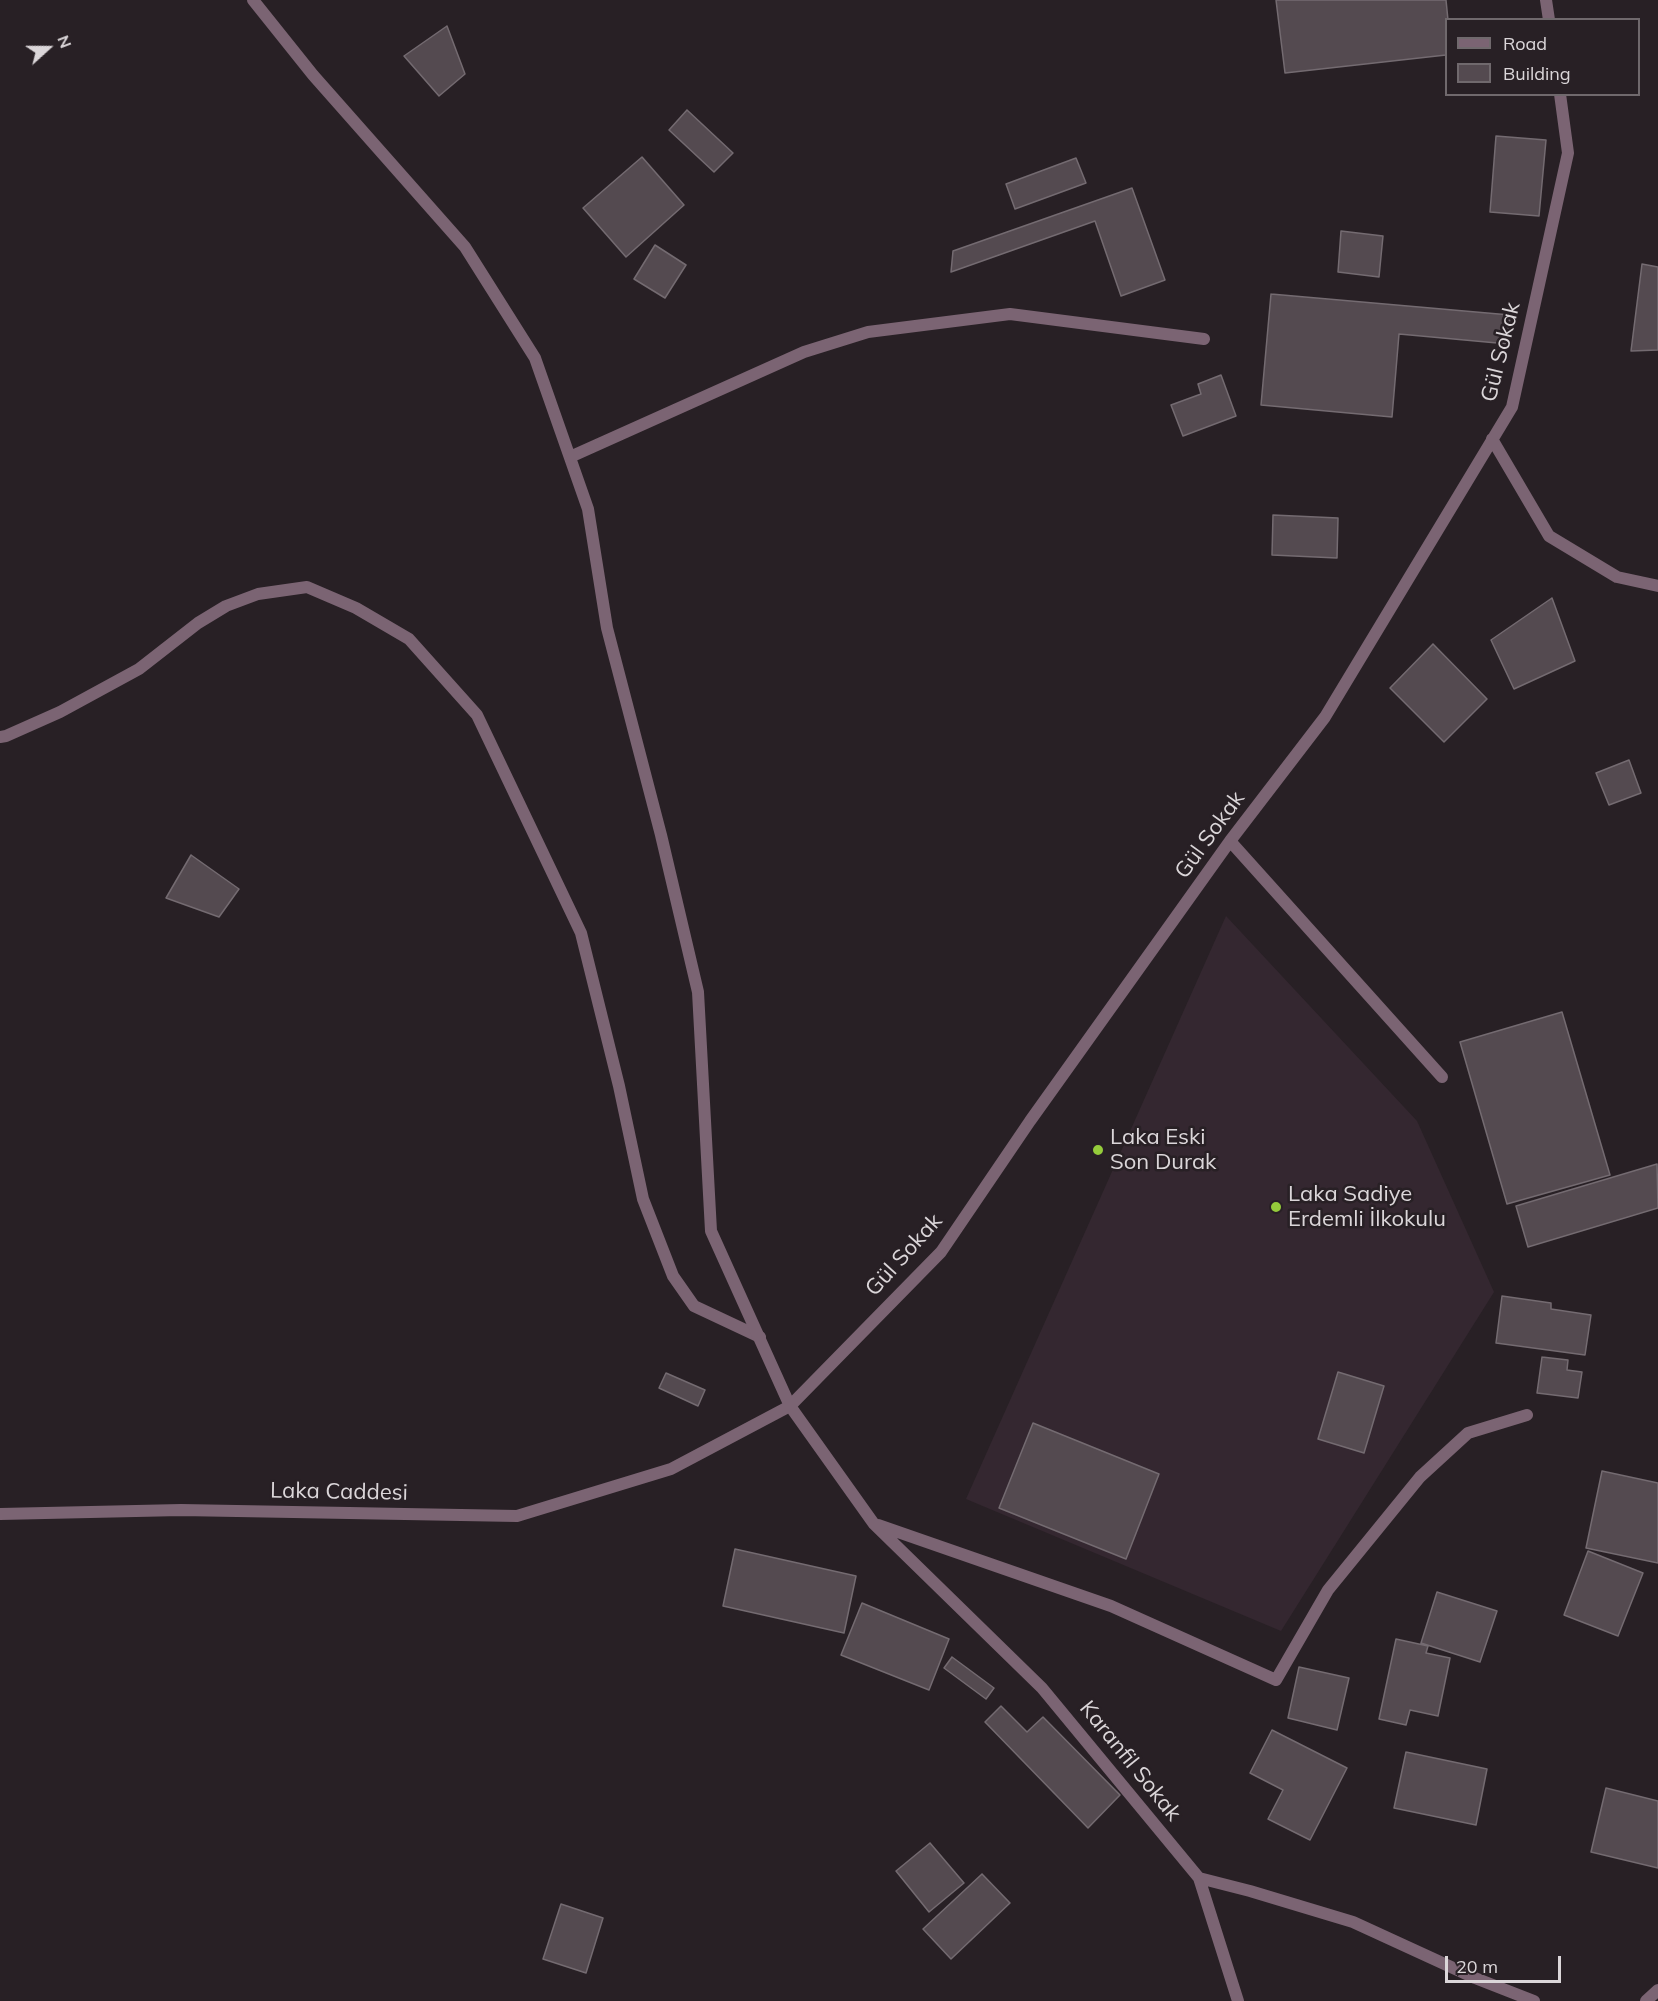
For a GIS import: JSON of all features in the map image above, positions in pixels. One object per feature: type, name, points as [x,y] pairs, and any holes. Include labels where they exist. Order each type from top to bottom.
[{"type":"street","name":"Karanfil Sokak","points":[[254,0],[314,75],[465,248],[535,358],[588,509],[607,628],[661,835],[698,992],[711,1231],[790,1406],[874,1524],[1042,1688],[1199,1878]]},
{"type":"street","points":[[1546,0],[1549,18]]},
{"type":"street","name":"Gül Sokak","points":[[671,1469],[790,1406],[941,1252],[1030,1121],[1230,841],[1325,717],[1512,407],[1568,153],[1560,96]]},
{"type":"street","points":[[570,457],[804,352],[868,332],[1010,314],[1204,339]]},
{"type":"street","points":[[1492,439],[1550,536],[1617,577],[1658,586]]},
{"type":"street","points":[[0,737],[60,712],[139,669],[198,623],[226,606],[258,594],[307,587],[356,608],[409,639],[477,715],[581,933],[619,1086],[643,1199],[673,1276],[694,1306],[760,1337]]},
{"type":"street","points":[[1230,841],[1442,1077]]},
{"type":"street","points":[[874,1524],[1111,1606],[1276,1680],[1328,1590],[1420,1477],[1468,1433],[1527,1415]]},
{"type":"street","name":"Laka Caddesi","points":[[0,1514],[180,1510],[517,1516],[671,1469]]},
{"type":"street","points":[[1199,1878],[1238,2001]]},
{"type":"street","points":[[1199,1878],[1353,1922],[1475,1978],[1534,2001]]},
{"type":"street","points":[[1646,2001],[1658,1990]]},
{"type":"shaded area","name":"Laka Sadiye Erdemli İlkokulu","points":[[1226,916],[1417,1121],[1494,1292],[1281,1631],[966,1499]]},
{"type":"building","points":[[1276,0],[1446,0],[1448,18],[1445,18],[1445,55],[1285,73]]},
{"type":"building","points":[[447,26],[465,74],[439,96],[404,56]]},
{"type":"building","points":[[687,110],[733,153],[714,172],[669,130]]},
{"type":"building","points":[[1496,136],[1546,140],[1539,216],[1490,212]]},
{"type":"building","points":[[642,157],[684,205],[626,257],[583,208]]},
{"type":"building","points":[[1076,158],[1086,183],[1015,209],[1006,184]]},
{"type":"building","points":[[1132,188],[1165,280],[1121,296],[1095,221],[951,272],[953,251]]},
{"type":"building","points":[[1341,231],[1383,236],[1379,277],[1338,272]]},
{"type":"building","points":[[655,245],[686,265],[665,298],[634,279]]},
{"type":"building","points":[[1642,264],[1658,267],[1658,350],[1631,351]]},
{"type":"building","points":[[1271,294],[1510,315],[1508,344],[1399,334],[1392,417],[1261,405]]},
{"type":"building","points":[[1221,375],[1236,416],[1183,436],[1171,405],[1201,394],[1198,384]]},
{"type":"building","points":[[1273,515],[1338,518],[1337,558],[1272,555]]},
{"type":"building","points":[[1552,598],[1575,661],[1514,689],[1491,640]]},
{"type":"building","points":[[1433,644],[1487,699],[1444,742],[1390,688]]},
{"type":"building","points":[[1629,760],[1641,793],[1609,805],[1596,773]]},
{"type":"building","points":[[191,855],[239,889],[219,917],[166,898]]},
{"type":"building","points":[[1562,1012],[1610,1175],[1507,1204],[1460,1042]]},
{"type":"building","points":[[1657,1164],[1658,1208],[1528,1247],[1516,1206]]},
{"type":"building","points":[[1502,1296],[1551,1303],[1551,1309],[1591,1315],[1585,1355],[1496,1343]]},
{"type":"building","points":[[1542,1357],[1568,1360],[1567,1370],[1582,1372],[1578,1398],[1537,1393]]},
{"type":"building","points":[[1338,1372],[1384,1386],[1364,1453],[1318,1439]]},
{"type":"building","points":[[666,1373],[705,1390],[698,1406],[659,1388]]},
{"type":"building","points":[[1033,1423],[1159,1474],[1126,1559],[999,1508]]},
{"type":"building","points":[[1602,1471],[1658,1483],[1658,1563],[1586,1548]]},
{"type":"building","points":[[735,1549],[856,1576],[844,1633],[723,1606]]},
{"type":"building","points":[[1588,1551],[1643,1573],[1618,1636],[1564,1615]]},
{"type":"building","points":[[1437,1592],[1497,1611],[1480,1662],[1421,1643]]},
{"type":"building","points":[[862,1603],[949,1639],[929,1690],[841,1655]]},
{"type":"building","points":[[1396,1639],[1428,1646],[1426,1653],[1450,1658],[1438,1716],[1410,1710],[1406,1725],[1379,1719]]},
{"type":"building","points":[[952,1657],[994,1688],[986,1699],[944,1668]]},
{"type":"building","points":[[1299,1667],[1349,1678],[1337,1730],[1288,1718]]},
{"type":"building","points":[[1001,1706],[1027,1732],[1043,1717],[1120,1795],[1088,1828],[985,1722]]},
{"type":"building","points":[[1272,1730],[1347,1768],[1310,1840],[1268,1819],[1283,1790],[1250,1773]]},
{"type":"building","points":[[1406,1752],[1487,1769],[1476,1825],[1394,1808]]},
{"type":"building","points":[[1606,1788],[1658,1801],[1658,1868],[1591,1852]]},
{"type":"building","points":[[930,1843],[964,1883],[929,1912],[896,1871]]},
{"type":"building","points":[[982,1874],[1010,1903],[951,1959],[923,1929]]},
{"type":"building","points":[[561,1904],[603,1918],[586,1973],[543,1959]]},
{"type":"place","name":"Laka Eski Son Durak","points":[[1098,1150]]},
{"type":"place","name":"Laka Sadiye Erdemli İlkokulu","points":[[1276,1207]]}]
